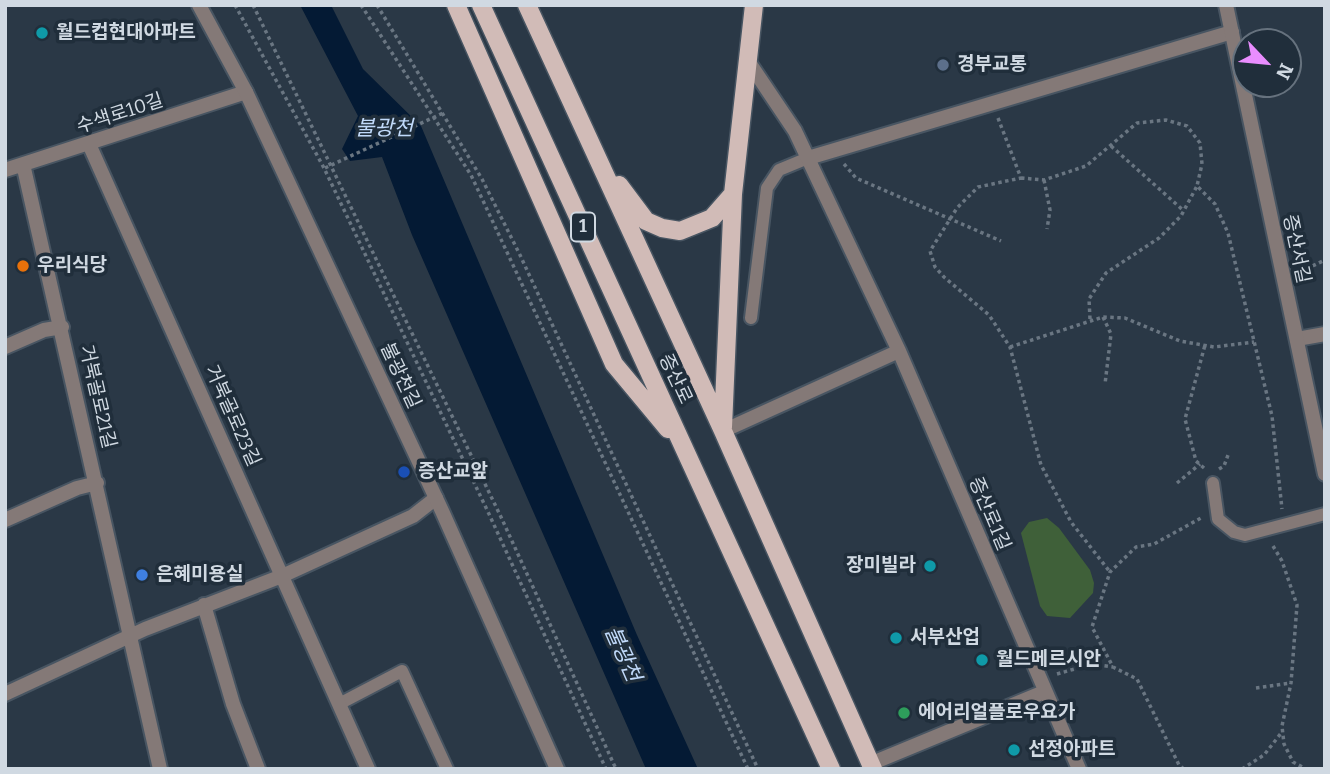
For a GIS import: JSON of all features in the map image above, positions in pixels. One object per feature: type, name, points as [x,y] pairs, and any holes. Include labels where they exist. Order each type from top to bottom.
[{"type":"main road","points":[[456,5],[614,364],[684,449]]},
{"type":"main road","name":"증산로","points":[[481,5],[831,769]]},
{"type":"main road","name":"증산로","points":[[527,5],[723,431],[871,766]]},
{"type":"main road","points":[[723,431],[733,194],[754,5]]},
{"type":"main road","points":[[578,118],[629,202],[646,220],[662,228],[680,231],[696,226],[712,218],[733,194]]},
{"type":"street","name":"불광천길","points":[[199,5],[246,92],[436,498],[557,769]]},
{"type":"street","name":"증산서길","points":[[1226,5],[1232,32]]},
{"type":"street","points":[[808,158],[1232,32]]},
{"type":"street","name":"증산로1길","points":[[748,61],[795,131],[899,351],[1079,769]]},
{"type":"street","name":"수색로10길","points":[[5,170],[246,92]]},
{"type":"street","name":"증산서길","points":[[1246,98],[1325,474]]},
{"type":"street","name":"거북골로23길","points":[[89,145],[368,769]]},
{"type":"street","name":"거북골로21길","points":[[23,164],[160,769]]},
{"type":"street","points":[[5,347],[44,330],[62,327]]},
{"type":"street","points":[[1297,340],[1325,334]]},
{"type":"street","points":[[723,431],[899,351]]},
{"type":"street","points":[[5,520],[77,488],[97,483]]},
{"type":"street","points":[[5,694],[204,606],[282,576],[413,516],[436,498]]},
{"type":"street","points":[[204,606],[233,704],[258,769]]},
{"type":"street","points":[[871,766],[1042,686]]},
{"type":"lane","points":[[751,318],[767,188],[779,170],[808,158]]},
{"type":"lane","points":[[1213,483],[1217,514],[1224,527],[1234,532],[1245,535],[1325,514]]},
{"type":"lane","points":[[339,704],[402,671],[447,769]]},
{"type":"path","points":[[235,5],[324,168],[489,514],[606,769]]},
{"type":"path","points":[[253,5],[501,517],[616,769]]},
{"type":"path","points":[[361,5],[466,166],[748,769]]},
{"type":"path","points":[[377,5],[482,179],[520,255],[758,769]]},
{"type":"path","points":[[992,103],[1021,178]]},
{"type":"path","points":[[324,168],[421,126],[443,113]]},
{"type":"path","points":[[1090,319],[1089,299],[1106,273],[1159,238],[1184,211],[1197,186],[1202,164],[1200,143],[1187,126],[1166,120],[1138,122],[1086,166],[1044,180],[1021,178],[978,187],[949,219],[930,251],[935,267],[989,315],[1010,347],[1041,465],[1071,522],[1110,572]]},
{"type":"path","points":[[1111,146],[1184,211]]},
{"type":"path","points":[[837,149],[848,173],[856,178],[1001,241]]},
{"type":"path","points":[[1044,180],[1050,210],[1047,229]]},
{"type":"path","points":[[1197,186],[1215,204],[1228,233],[1272,416],[1282,509]]},
{"type":"path","points":[[1283,281],[1325,260]]},
{"type":"path","points":[[1010,347],[1103,317],[1125,318],[1180,341],[1205,345],[1254,342]]},
{"type":"path","points":[[1103,317],[1111,334],[1105,384]]},
{"type":"path","points":[[1205,345],[1185,419],[1189,443],[1204,468],[1219,470],[1224,466],[1228,455]]},
{"type":"path","points":[[1177,483],[1200,464]]},
{"type":"path","points":[[1113,667],[1092,627],[1110,572],[1136,547],[1154,544],[1189,522],[1217,514]]},
{"type":"path","points":[[1261,530],[1282,561],[1297,605],[1291,683],[1282,732],[1284,744],[1293,762],[1297,767],[1306,769]]},
{"type":"path","points":[[1042,686],[1075,667],[1092,664],[1113,667],[1137,679],[1179,765],[1184,769]]},
{"type":"path","points":[[1256,688],[1291,683]]},
{"type":"path","points":[[1241,769],[1264,755],[1282,732]]},
{"type":"green space","points":[[1047,518],[1059,528],[1090,570],[1094,583],[1093,593],[1070,618],[1047,616],[1040,606],[1021,533],[1029,522]]},
{"type":"water","name":"불광천","points":[[300,5],[331,5],[363,69],[421,126],[637,635],[698,769],[646,769],[412,235],[382,157],[350,161],[342,149],[358,116]]},
{"type":"place","name":"월드컵현대아파트","points":[[42,33]]},
{"type":"place","name":"경부교통","points":[[943,65]]},
{"type":"place","name":"우리식당","points":[[23,266]]},
{"type":"place","name":"증산교앞","points":[[404,472]]},
{"type":"place","name":"장미빌라","points":[[930,566]]},
{"type":"place","name":"은혜미용실","points":[[142,575]]},
{"type":"place","name":"서부산업","points":[[896,638]]},
{"type":"place","name":"월드메르시안","points":[[982,660]]},
{"type":"place","name":"에어리얼플로우요가","points":[[904,713]]},
{"type":"place","name":"선정아파트","points":[[1014,750]]}]
